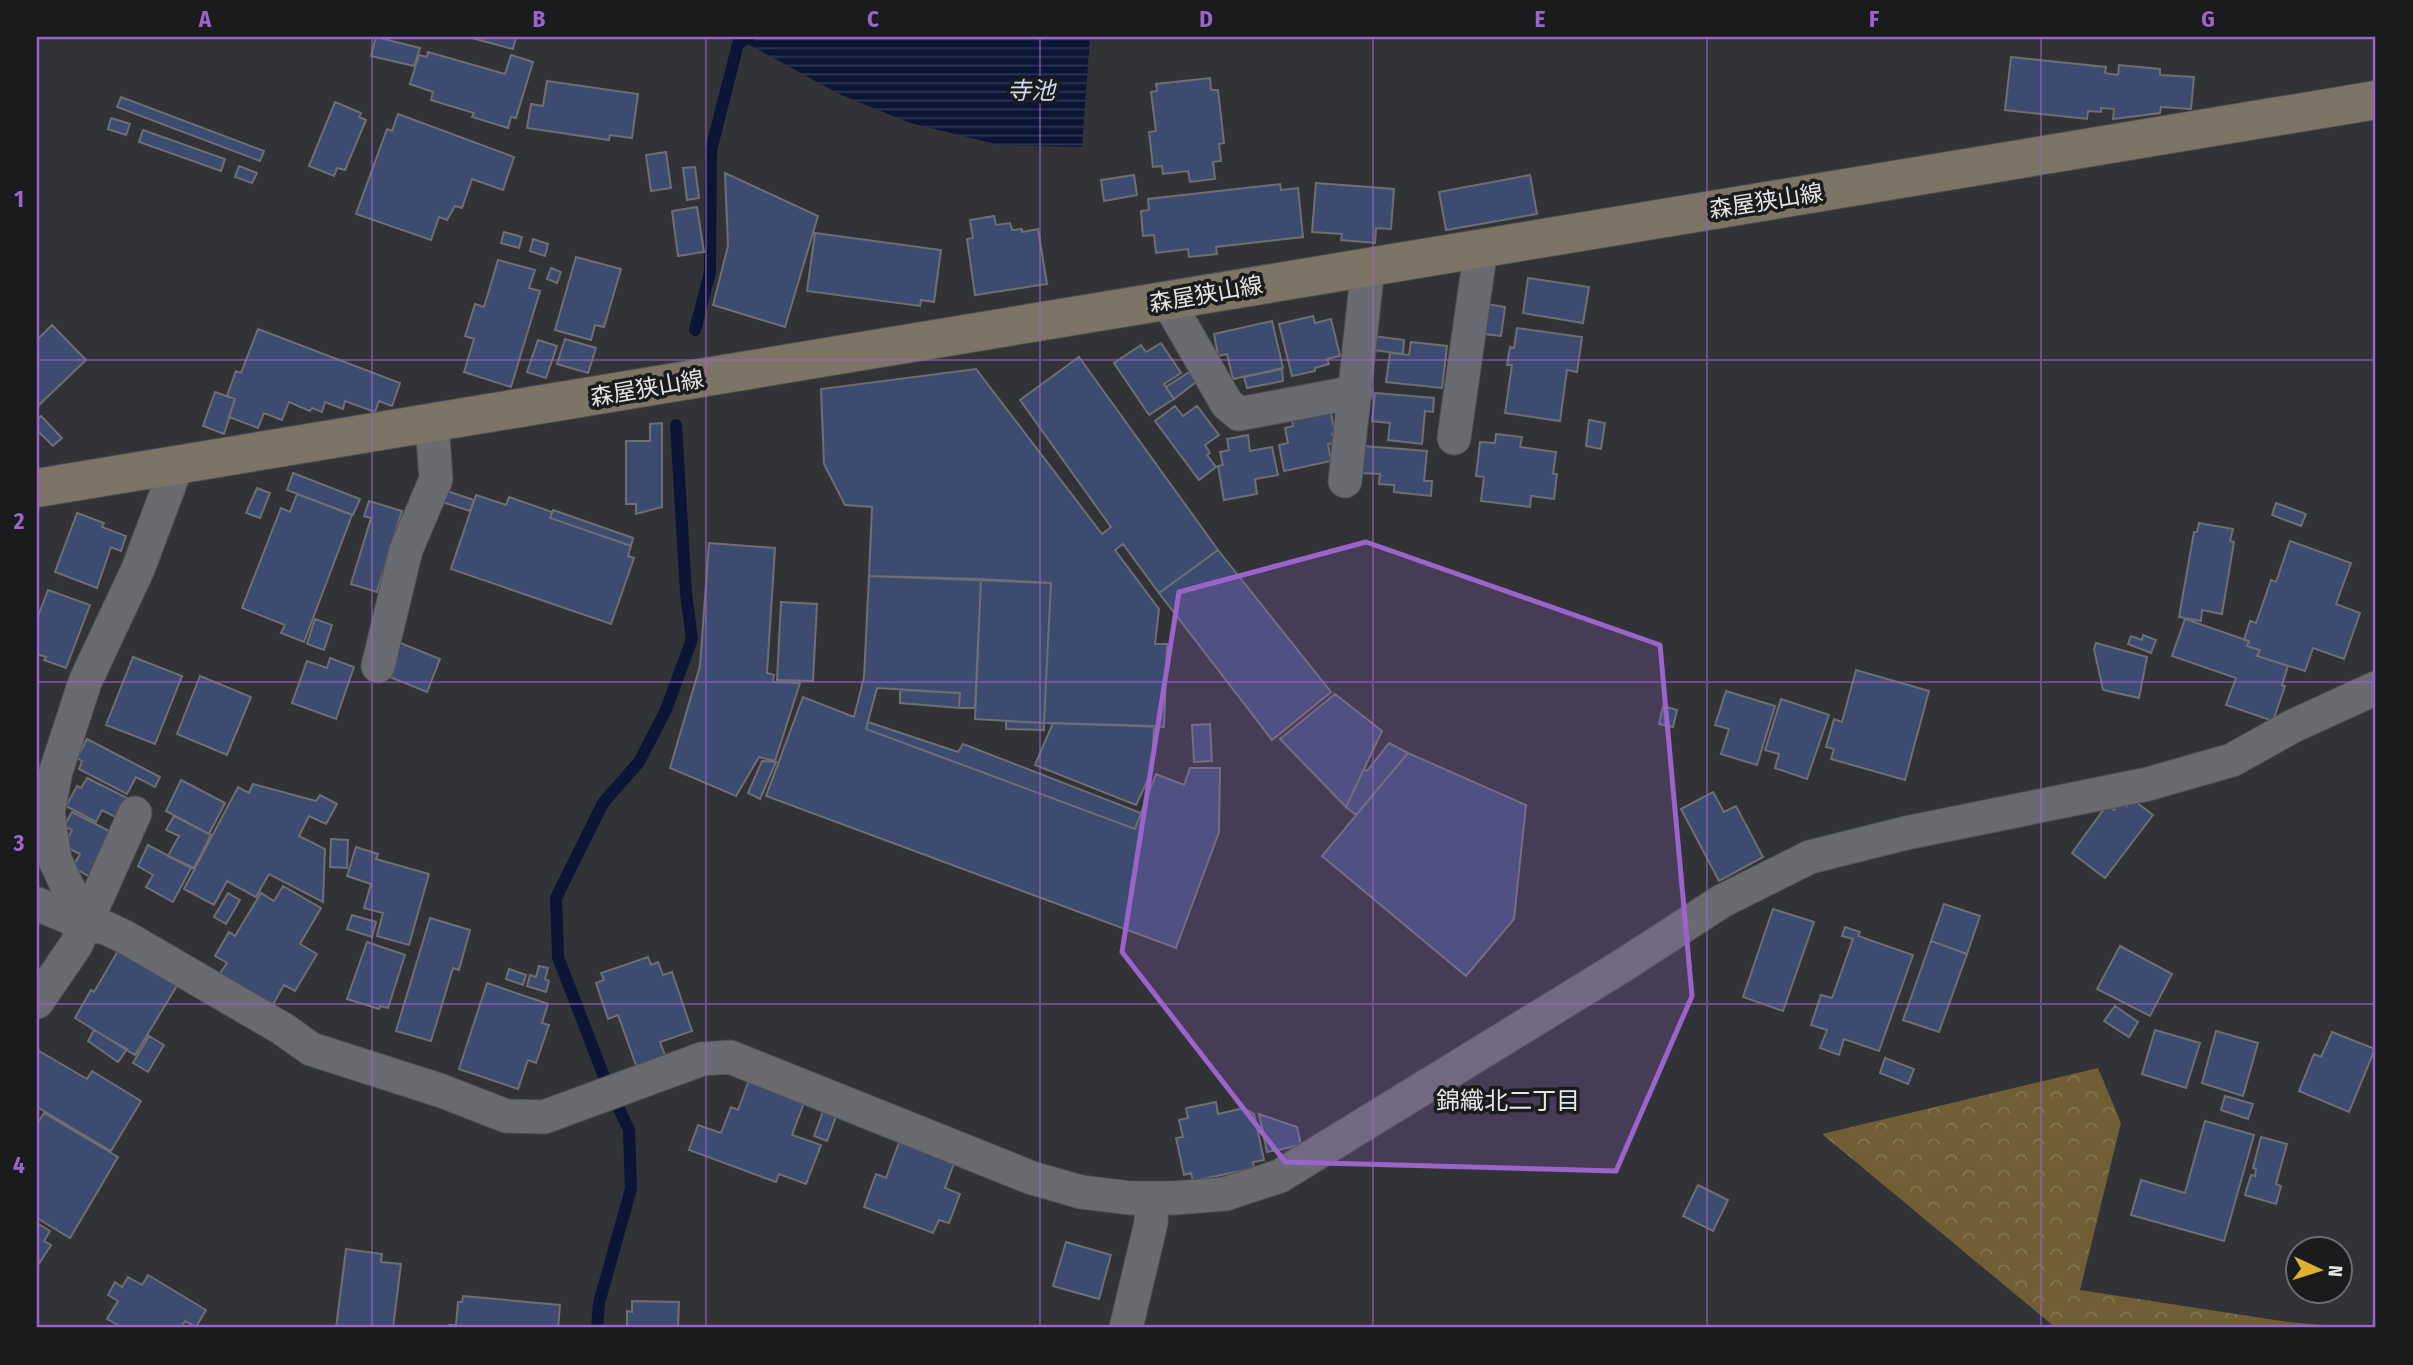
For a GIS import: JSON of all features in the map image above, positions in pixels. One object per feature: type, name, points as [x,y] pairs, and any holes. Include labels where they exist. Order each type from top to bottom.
[{"type":"main road","name":"森屋狭山線","points":[[37,488],[2376,100]]},
{"type":"street","points":[[1454,438],[1481,248]]},
{"type":"street","points":[[1345,481],[1368,267]]},
{"type":"street","points":[[1167,300],[1227,404],[1239,414],[1356,392]]},
{"type":"street","points":[[378,666],[405,550],[436,479],[432,423]]},
{"type":"street","points":[[85,924],[55,860],[48,812],[55,771],[85,682],[138,569],[177,465]]},
{"type":"street","points":[[37,904],[124,937],[283,1029],[311,1049],[442,1091],[506,1116],[544,1116],[702,1059],[730,1057],[1032,1178],[1081,1192],[1152,1198],[1225,1194],[1280,1176],[1622,966],[1722,901],[1810,858],[1906,833],[2148,784],[2232,760],[2293,726],[2376,688]]},
{"type":"street","points":[[37,1002],[76,945],[135,813]]},
{"type":"street","points":[[1126,1328],[1151,1223],[1152,1198]]},
{"type":"highlighted area","points":[[1366,542],[1660,645],[1692,996],[1616,1171],[1285,1162],[1122,952],[1179,592]]},
{"type":"green space","points":[[2098,1068],[2121,1123],[2080,1290],[2288,1322],[2357,1328],[2056,1328],[1822,1134]]},
{"type":"water","name":"寺池","points":[[735,37],[1090,37],[1082,147],[999,145],[910,123],[839,94]]},
{"type":"building","points":[[376,37],[420,48],[414,66],[371,56]]},
{"type":"building","points":[[468,37],[516,37],[513,49]]},
{"type":"building","points":[[428,52],[505,74],[511,55],[533,62],[516,118],[511,117],[508,128],[472,117],[474,113],[431,100],[433,92],[410,84],[419,55],[427,57]]},
{"type":"building","points":[[2011,57],[2106,67],[2105,73],[2118,75],[2119,65],[2160,69],[2160,75],[2194,77],[2191,109],[2161,107],[2160,113],[2113,119],[2114,109],[2088,111],[2087,119],[2005,110]]},
{"type":"building","points":[[1210,78],[1211,90],[1218,90],[1224,143],[1219,144],[1221,161],[1213,162],[1215,179],[1190,182],[1188,171],[1163,174],[1162,166],[1153,167],[1149,132],[1156,131],[1151,92],[1157,91],[1156,84]]},
{"type":"building","points":[[547,81],[638,94],[632,138],[610,135],[609,140],[527,128],[531,104],[543,106]]},
{"type":"building","points":[[121,97],[264,151],[260,161],[117,107]]},
{"type":"building","points":[[335,102],[361,113],[359,117],[366,120],[345,170],[337,168],[334,176],[309,166]]},
{"type":"building","points":[[398,114],[514,157],[503,190],[472,179],[462,208],[455,206],[447,220],[439,217],[431,240],[356,214],[387,129],[392,131]]},
{"type":"building","points":[[111,118],[130,124],[126,135],[108,129]]},
{"type":"building","points":[[143,130],[225,159],[221,171],[139,142]]},
{"type":"building","points":[[666,152],[671,188],[651,191],[646,155]]},
{"type":"building","points":[[239,166],[257,173],[252,183],[235,177]]},
{"type":"building","points":[[695,167],[699,198],[687,200],[683,168]]},
{"type":"building","points":[[725,173],[818,216],[785,327],[713,305],[728,246]]},
{"type":"building","points":[[1134,175],[1137,195],[1104,201],[1101,180]]},
{"type":"building","points":[[1530,175],[1537,214],[1446,230],[1439,192]]},
{"type":"building","points":[[1316,183],[1394,189],[1391,229],[1376,228],[1375,243],[1341,240],[1342,234],[1312,232]]},
{"type":"building","points":[[1280,184],[1281,190],[1298,188],[1303,237],[1216,247],[1217,254],[1189,257],[1188,249],[1156,253],[1154,235],[1143,236],[1141,211],[1149,210],[1148,199]]},
{"type":"building","points":[[697,207],[704,252],[678,256],[672,211]]},
{"type":"building","points":[[994,216],[996,225],[1010,223],[1012,230],[1022,229],[1022,232],[1038,229],[1047,284],[975,295],[967,239],[973,238],[970,220]]},
{"type":"building","points":[[504,232],[522,237],[519,248],[501,243]]},
{"type":"building","points":[[815,233],[941,250],[934,302],[921,300],[920,306],[807,291]]},
{"type":"building","points":[[533,239],[548,244],[545,256],[530,251]]},
{"type":"building","points":[[576,257],[621,269],[604,327],[595,325],[591,340],[555,330]]},
{"type":"building","points":[[498,260],[535,270],[529,288],[540,291],[511,387],[464,372],[474,339],[465,336],[475,304],[484,307]]},
{"type":"building","points":[[551,268],[561,272],[557,283],[547,279]]},
{"type":"building","points":[[1528,278],[1589,287],[1583,323],[1523,313]]},
{"type":"building","points":[[1487,304],[1505,307],[1501,336],[1484,334]]},
{"type":"building","points":[[1313,316],[1315,323],[1331,319],[1340,356],[1327,359],[1329,364],[1315,368],[1315,371],[1292,376],[1279,324]]},
{"type":"building","points":[[1272,321],[1283,368],[1233,379],[1227,354],[1218,356],[1214,334]]},
{"type":"building","points":[[52,325],[86,360],[37,407],[37,340]]},
{"type":"building","points":[[1517,328],[1582,337],[1577,372],[1567,370],[1560,421],[1505,413],[1512,365],[1507,365],[1510,347],[1514,348]]},
{"type":"building","points":[[258,329],[400,383],[392,406],[379,401],[375,412],[345,401],[343,409],[325,402],[322,412],[312,408],[310,411],[289,402],[282,420],[264,413],[258,428],[229,417],[235,399],[227,396],[236,371],[241,373]]},
{"type":"building","points":[[1374,336],[1404,340],[1403,354],[1373,350]]},
{"type":"building","points":[[565,339],[596,348],[588,373],[557,364]]},
{"type":"building","points":[[538,340],[557,346],[546,378],[527,372]]},
{"type":"building","points":[[1411,342],[1447,346],[1442,388],[1386,382],[1390,353],[1409,355]]},
{"type":"building","points":[[1161,343],[1181,373],[1164,384],[1174,399],[1149,415],[1114,363],[1141,345],[1146,352]]},
{"type":"building","points":[[1079,357],[1218,550],[1159,593],[1123,544],[1115,550],[1159,609],[1155,644],[1167,644],[1164,727],[1044,723],[1051,583],[869,576],[872,507],[845,505],[824,464],[821,389],[976,369],[1102,534],[1111,527],[1020,400]]},
{"type":"building","points":[[1282,369],[1283,381],[1247,388],[1244,377]]},
{"type":"building","points":[[1189,372],[1196,382],[1174,399],[1166,387]]},
{"type":"building","points":[[215,392],[235,399],[224,434],[203,426]]},
{"type":"building","points":[[1375,393],[1434,398],[1433,412],[1425,411],[1422,444],[1388,440],[1390,423],[1372,421]]},
{"type":"building","points":[[1175,406],[1183,416],[1197,406],[1219,435],[1205,445],[1210,453],[1207,455],[1216,467],[1199,480],[1155,421]]},
{"type":"building","points":[[1331,413],[1335,443],[1328,444],[1331,461],[1284,471],[1279,445],[1288,443],[1285,428],[1293,426],[1292,420]]},
{"type":"building","points":[[41,416],[62,438],[53,446],[37,430],[37,421]]},
{"type":"building","points":[[1589,420],[1605,423],[1601,449],[1586,446]]},
{"type":"building","points":[[662,423],[662,507],[636,514],[636,504],[626,504],[626,441],[650,441],[650,424]]},
{"type":"building","points":[[1496,434],[1522,437],[1520,447],[1556,452],[1554,499],[1531,496],[1530,507],[1481,501],[1484,477],[1476,476],[1480,442],[1495,443]]},
{"type":"building","points":[[1248,435],[1250,451],[1272,447],[1278,475],[1255,479],[1257,494],[1224,500],[1218,466],[1223,465],[1220,452],[1229,450],[1227,439]]},
{"type":"building","points":[[1363,446],[1427,451],[1424,481],[1432,481],[1431,496],[1394,492],[1394,485],[1379,484],[1380,474],[1360,473]]},
{"type":"building","points":[[293,473],[360,499],[353,515],[287,490]]},
{"type":"building","points":[[257,488],[270,493],[260,518],[246,513]]},
{"type":"building","points":[[447,491],[474,500],[470,511],[442,502]]},
{"type":"building","points":[[297,494],[352,515],[304,642],[281,633],[285,625],[242,608],[281,508],[290,512]]},
{"type":"building","points":[[476,495],[506,505],[509,497],[552,512],[550,518],[631,546],[628,556],[634,558],[611,624],[451,569]]},
{"type":"building","points":[[369,501],[402,511],[377,592],[351,584],[371,518],[364,516]]},
{"type":"building","points":[[2276,503],[2306,514],[2301,526],[2272,515]]},
{"type":"building","points":[[553,510],[633,538],[631,546],[550,518]]},
{"type":"building","points":[[77,513],[104,523],[102,527],[126,536],[121,551],[111,547],[97,588],[55,572]]},
{"type":"building","points":[[2199,523],[2233,529],[2230,541],[2234,542],[2222,614],[2202,610],[2201,621],[2179,617],[2194,532],[2197,532]]},
{"type":"building","points":[[2290,541],[2351,563],[2336,604],[2360,613],[2344,659],[2313,648],[2305,671],[2257,656],[2260,650],[2247,646],[2249,641],[2244,640],[2250,621],[2256,623],[2271,580],[2276,582]]},
{"type":"building","points":[[709,543],[775,548],[767,673],[774,675],[773,682],[800,683],[775,761],[759,757],[736,796],[670,768],[700,666]]},
{"type":"building","points":[[1218,550],[1331,692],[1272,740],[1159,593]]},
{"type":"building","points":[[869,576],[981,579],[975,708],[959,708],[960,693],[877,688],[866,729],[1135,829],[1156,774],[1184,785],[1190,768],[1220,768],[1219,832],[1176,948],[766,796],[803,697],[854,717],[864,677]]},
{"type":"building","points":[[981,579],[1051,583],[1044,723],[975,719]]},
{"type":"building","points":[[48,590],[90,605],[66,668],[44,660],[46,657],[37,654],[37,619]]},
{"type":"building","points":[[781,602],[817,604],[813,681],[777,680]]},
{"type":"building","points":[[315,619],[332,625],[324,650],[307,644]]},
{"type":"building","points":[[2185,619],[2249,641],[2247,646],[2260,650],[2257,656],[2288,666],[2282,685],[2285,686],[2273,721],[2226,705],[2236,678],[2172,656]]},
{"type":"building","points":[[2143,635],[2156,640],[2151,653],[2128,644],[2131,636],[2142,640]]},
{"type":"building","points":[[398,642],[440,659],[427,692],[385,675]]},
{"type":"building","points":[[2096,643],[2147,657],[2139,698],[2103,690],[2094,649]]},
{"type":"building","points":[[133,657],[182,676],[155,744],[106,725]]},
{"type":"building","points":[[330,658],[354,667],[336,719],[292,703],[307,661],[327,668]]},
{"type":"building","points":[[1856,670],[1929,691],[1905,780],[1831,759],[1834,749],[1826,747],[1834,719],[1842,722]]},
{"type":"building","points":[[200,676],[251,697],[227,755],[177,734]]},
{"type":"building","points":[[900,690],[960,693],[959,708],[900,703]]},
{"type":"building","points":[[1726,691],[1775,706],[1757,765],[1721,754],[1729,729],[1715,725]]},
{"type":"building","points":[[1335,694],[1382,731],[1346,807],[1280,739]]},
{"type":"building","points":[[1781,699],[1829,715],[1807,779],[1775,768],[1779,754],[1765,750]]},
{"type":"building","points":[[1663,706],[1677,710],[1673,727],[1659,724]]},
{"type":"building","points":[[1006,721],[1044,723],[1044,730],[1006,729]]},
{"type":"building","points":[[868,722],[958,752],[963,744],[1141,813],[1135,829],[866,729]]},
{"type":"building","points":[[1053,723],[1154,726],[1152,771],[1136,805],[1035,765]]},
{"type":"building","points":[[1210,724],[1212,761],[1194,762],[1192,725]]},
{"type":"building","points":[[87,739],[160,777],[155,787],[136,777],[127,794],[79,769],[82,761],[77,758]]},
{"type":"building","points":[[1389,743],[1408,753],[1356,815],[1346,807],[1364,769],[1367,771]]},
{"type":"building","points":[[1408,753],[1526,805],[1514,919],[1466,976],[1322,856]]},
{"type":"building","points":[[762,761],[776,762],[760,799],[748,793]]},
{"type":"building","points":[[87,778],[133,801],[123,821],[102,810],[96,822],[66,806],[77,786],[81,788]]},
{"type":"building","points":[[181,780],[225,803],[209,834],[166,811]]},
{"type":"building","points":[[253,784],[316,801],[320,795],[337,804],[326,824],[309,816],[299,836],[325,849],[323,902],[269,874],[256,897],[227,881],[214,905],[184,889],[238,787],[249,793]]},
{"type":"building","points":[[1713,792],[1724,812],[1736,806],[1763,857],[1719,881],[1681,809]]},
{"type":"building","points":[[2132,799],[2153,815],[2105,878],[2072,853],[2107,805],[2114,810],[2120,801],[2127,806]]},
{"type":"building","points":[[72,812],[115,834],[92,878],[73,867],[80,854],[64,846],[72,830],[64,826]]},
{"type":"building","points":[[174,816],[211,835],[194,868],[168,856],[179,836],[166,830]]},
{"type":"building","points":[[331,839],[348,840],[347,868],[330,867]]},
{"type":"building","points":[[148,845],[191,868],[173,902],[146,887],[153,875],[138,866]]},
{"type":"building","points":[[356,847],[378,854],[376,859],[429,874],[409,945],[377,936],[383,913],[364,908],[371,884],[347,876]]},
{"type":"building","points":[[283,886],[321,908],[300,944],[317,954],[295,991],[284,985],[272,1006],[219,975],[227,963],[215,956],[229,932],[235,936],[261,893],[274,901]]},
{"type":"building","points":[[228,893],[240,900],[226,924],[214,917]]},
{"type":"building","points":[[1944,904],[1980,916],[1967,954],[1931,941]]},
{"type":"building","points":[[1773,909],[1814,922],[1783,1011],[1743,997]]},
{"type":"building","points":[[352,915],[376,922],[372,937],[347,929]]},
{"type":"building","points":[[430,918],[470,930],[459,970],[453,968],[431,1041],[396,1031]]},
{"type":"building","points":[[1845,927],[1860,932],[1858,936],[1913,955],[1879,1051],[1844,1039],[1839,1055],[1820,1048],[1827,1030],[1811,1025],[1821,995],[1832,998],[1853,939],[1842,936]]},
{"type":"building","points":[[1931,941],[1967,954],[1939,1032],[1903,1020]]},
{"type":"building","points":[[367,942],[405,955],[388,1008],[380,1006],[379,1009],[347,999]]},
{"type":"building","points":[[2120,946],[2172,974],[2150,1016],[2097,989]]},
{"type":"building","points":[[119,949],[178,984],[135,1055],[75,1018]]},
{"type":"building","points":[[648,957],[651,965],[658,962],[663,975],[672,972],[692,1031],[660,1042],[666,1058],[637,1068],[618,1015],[608,1019],[596,983],[604,980],[601,973]]},
{"type":"building","points":[[539,966],[548,968],[546,992],[527,986],[530,975],[536,977]]},
{"type":"building","points":[[509,969],[526,975],[523,985],[506,979]]},
{"type":"building","points":[[487,983],[548,1004],[542,1023],[549,1025],[536,1063],[528,1060],[518,1089],[459,1069]]},
{"type":"building","points":[[2115,1006],[2138,1022],[2129,1037],[2104,1021]]},
{"type":"building","points":[[94,1030],[127,1049],[118,1062],[88,1041]]},
{"type":"building","points":[[2155,1030],[2200,1043],[2186,1088],[2142,1074]]},
{"type":"building","points":[[2216,1031],[2258,1043],[2243,1096],[2202,1083]]},
{"type":"building","points":[[2332,1032],[2375,1049],[2349,1112],[2299,1091],[2314,1054],[2321,1057]]},
{"type":"building","points":[[149,1036],[164,1045],[148,1072],[133,1063]]},
{"type":"building","points":[[39,1051],[87,1079],[92,1071],[141,1101],[111,1151],[37,1107]]},
{"type":"building","points":[[1885,1058],[1914,1069],[1908,1084],[1880,1073]]},
{"type":"building","points":[[749,1080],[805,1100],[792,1135],[821,1145],[806,1184],[779,1174],[776,1182],[689,1150],[698,1125],[721,1133],[731,1107],[738,1110]]},
{"type":"building","points":[[2225,1096],[2253,1104],[2248,1119],[2221,1110]]},
{"type":"building","points":[[1216,1102],[1218,1114],[1244,1108],[1254,1114],[1264,1160],[1253,1162],[1254,1168],[1193,1181],[1191,1173],[1184,1175],[1176,1138],[1183,1137],[1179,1120],[1188,1118],[1186,1108]]},
{"type":"building","points":[[825,1106],[838,1111],[827,1141],[814,1136]]},
{"type":"building","points":[[44,1113],[118,1157],[70,1238],[37,1218],[37,1124]]},
{"type":"building","points":[[1259,1114],[1297,1127],[1301,1145],[1267,1152]]},
{"type":"building","points":[[2205,1121],[2254,1135],[2224,1241],[2131,1215],[2141,1180],[2185,1193]]},
{"type":"building","points":[[901,1137],[956,1158],[945,1188],[960,1194],[949,1223],[939,1220],[933,1233],[864,1207],[876,1174],[886,1178]]},
{"type":"building","points":[[2261,1137],[2287,1144],[2276,1184],[2281,1186],[2276,1204],[2245,1195],[2251,1175],[2255,1176],[2256,1169],[2253,1168]]},
{"type":"building","points":[[1698,1185],[1728,1200],[1713,1231],[1683,1216]]},
{"type":"building","points":[[37,1223],[50,1231],[44,1241],[51,1245],[38,1265]]},
{"type":"building","points":[[1066,1242],[1111,1255],[1099,1299],[1053,1286]]},
{"type":"building","points":[[346,1249],[382,1254],[381,1262],[401,1264],[393,1328],[336,1328]]},
{"type":"building","points":[[148,1275],[206,1310],[196,1327],[185,1321],[181,1328],[123,1328],[107,1319],[118,1301],[108,1295],[115,1282],[122,1287],[128,1277],[142,1285]]},
{"type":"building","points":[[463,1296],[560,1305],[558,1328],[449,1328],[449,1325],[456,1325],[458,1302],[462,1302]]},
{"type":"building","points":[[632,1301],[679,1302],[678,1328],[627,1328],[627,1311],[632,1312]]},
{"type":"waterway","points":[[695,330],[710,272],[711,150],[738,44],[749,37]]},
{"type":"waterway","points":[[597,1328],[599,1303],[631,1189],[629,1130],[605,1079],[558,957],[556,898],[603,803],[639,762],[666,710],[692,639],[686,593],[676,425]]},
{"type":"district","name":"錦織北二丁目","points":[[1508,1101]]}]
